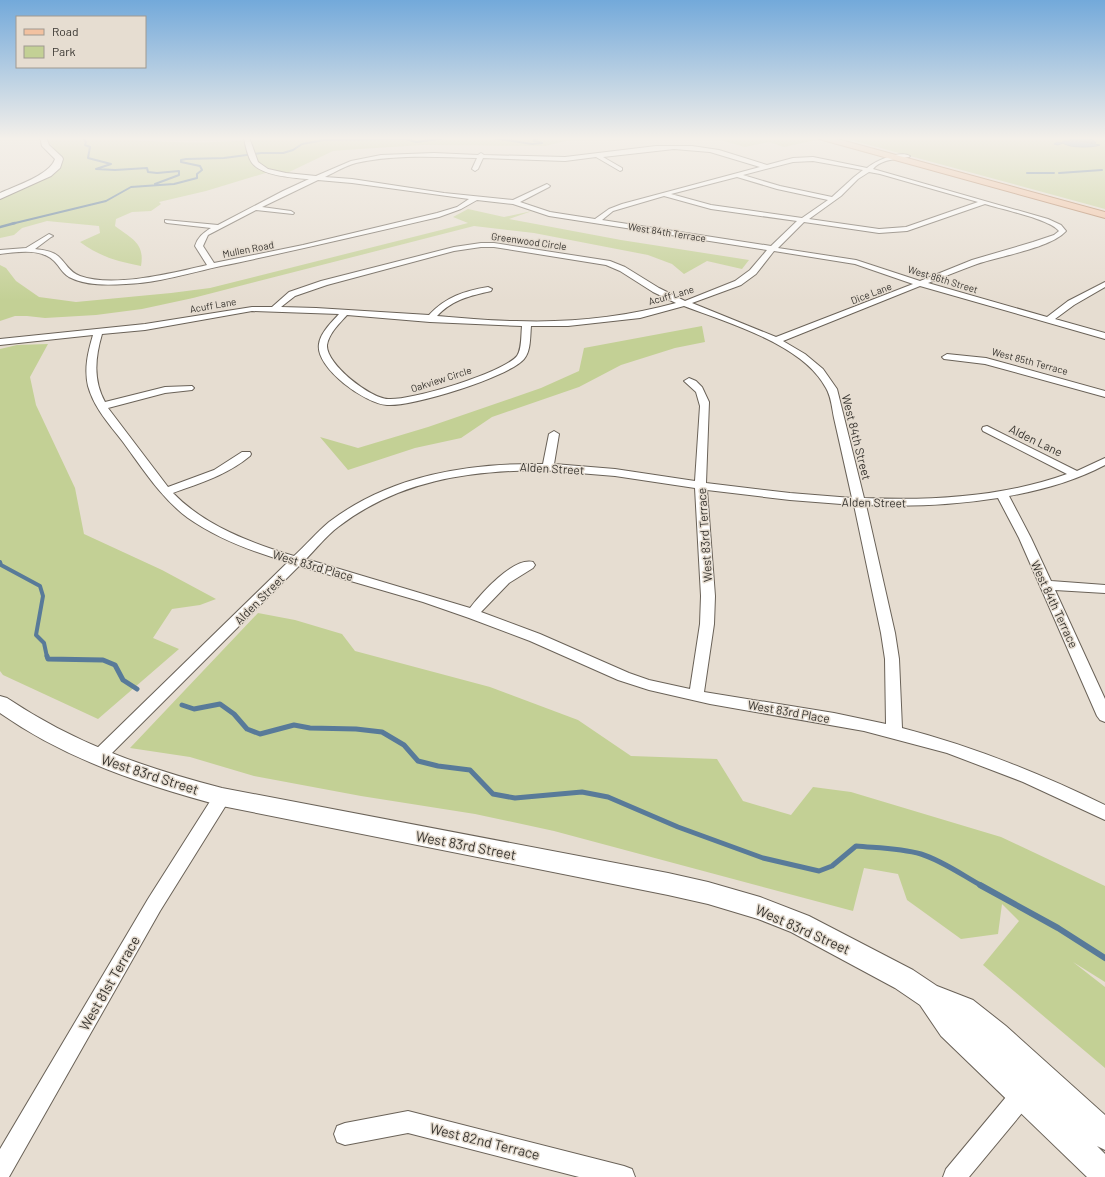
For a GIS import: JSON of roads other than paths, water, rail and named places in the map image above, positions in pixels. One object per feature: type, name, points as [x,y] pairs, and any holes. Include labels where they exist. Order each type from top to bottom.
[{"type":"main road","points":[[1025,192],[1105,215]]},
{"type":"main road","points":[[1036,192],[1105,210]]},
{"type":"street","points":[[212,266],[198,246],[206,234],[288,192]]},
{"type":"street","name":"West 84th Terrace","points":[[424,192],[514,202],[549,214],[773,249]]},
{"type":"street","points":[[514,202],[535,192]]},
{"type":"street","points":[[597,221],[611,210],[619,206],[670,192]]},
{"type":"street","points":[[798,192],[832,199]]},
{"type":"street","name":"Acuff Lane","points":[[0,342],[98,333],[167,324],[252,309],[275,308],[486,323],[527,324],[608,320],[640,315],[685,303],[738,283],[753,272],[773,249],[802,220],[841,192]]},
{"type":"street","points":[[952,192],[986,202]]},
{"type":"street","points":[[662,194],[711,207],[873,230],[897,231],[912,228],[986,202]]},
{"type":"street","name":"Mullen Road","points":[[0,252],[28,250],[44,252],[55,257],[67,271],[77,277],[100,282],[144,280],[277,253],[439,215],[459,208],[476,198]]},
{"type":"street","name":"Dice Lane","points":[[775,341],[980,260],[1036,244],[1056,236],[1063,231],[1059,226],[1046,220],[986,202]]},
{"type":"street","points":[[254,208],[291,213]]},
{"type":"street","points":[[167,222],[218,227]]},
{"type":"street","name":"Mullen Road","points":[[28,250],[49,236]]},
{"type":"street","name":"Greenwood Circle","points":[[275,308],[284,299],[304,289],[454,249],[481,244],[510,247],[612,264],[633,274],[662,294],[685,303]]},
{"type":"street","name":"West 86th Street","points":[[773,249],[856,262],[921,284],[1105,336]]},
{"type":"street","points":[[1048,320],[1071,303],[1105,284]]},
{"type":"street","points":[[430,319],[442,306],[454,298],[470,292],[488,289]]},
{"type":"street","name":"West 84th Street","points":[[685,303],[775,341],[808,360],[827,379],[832,389],[859,502],[889,640],[892,666],[894,732]]},
{"type":"street","name":"Oakview Circle","points":[[345,312],[326,336],[322,345],[323,354],[328,362],[357,389],[387,404],[428,396],[496,372],[512,364],[520,358],[523,351],[527,324]]},
{"type":"street","name":"West 83rd Place","points":[[98,333],[92,352],[90,370],[93,386],[103,406],[156,480],[186,510],[214,529],[244,543],[297,561],[473,613],[553,645],[608,671],[634,681],[672,691],[894,732],[938,744],[983,759],[1042,782],[1104,809]]},
{"type":"street","name":"West 85th Terrace","points":[[948,357],[986,361],[1105,394]]},
{"type":"street","name":"West 83rd Terrace","points":[[690,381],[701,391],[706,406],[700,485],[708,596],[707,624],[696,695]]},
{"type":"street","points":[[103,406],[147,394],[189,388]]},
{"type":"street","name":"Alden Lane","points":[[987,429],[1075,474]]},
{"type":"street","points":[[548,467],[554,434]]},
{"type":"street","points":[[167,492],[221,470],[239,460],[246,454]]},
{"type":"street","name":"Alden Street","points":[[98,757],[333,525],[367,503],[392,491],[420,481],[479,469],[548,467],[650,477],[773,495],[859,502],[922,502],[961,500],[1002,494],[1048,484],[1105,461]]},
{"type":"street","name":"West 84th Terrace","points":[[1002,494],[1025,538],[1105,715]]},
{"type":"street","points":[[473,613],[501,582],[515,572],[529,565]]},
{"type":"street","points":[[1046,585],[1105,589]]},
{"type":"street","name":"West 83rd Street","points":[[0,703],[16,715],[47,734],[98,757],[163,781],[222,797],[708,893],[760,908],[800,924],[871,960],[904,979],[929,996],[964,1009],[997,1035],[1105,1135]]},
{"type":"street","name":"West 81st Terrace","points":[[0,1171],[154,905],[222,797]]},
{"type":"street","name":"West 83rd Street","points":[[929,996],[950,1028],[1105,1174]]},
{"type":"street","points":[[954,1177],[1040,1075]]},
{"type":"street","name":"West 82nd Terrace","points":[[346,1134],[408,1122],[624,1177]]},
{"type":"waterway","points":[[14,223],[106,201],[122,192]]},
{"type":"waterway","points":[[0,227],[14,223]]},
{"type":"waterway","points":[[0,562],[1,565],[40,586],[43,596],[36,635],[44,643],[47,657]]},
{"type":"waterway","points":[[47,656],[48,659],[103,660],[115,665],[123,680],[137,689]]},
{"type":"waterway","points":[[182,705],[194,709],[220,704],[234,714],[247,729],[260,734],[294,725],[310,728],[356,729],[382,732],[404,745],[418,761],[438,766],[470,770],[493,794],[515,798],[582,792],[608,797],[678,827],[763,858],[819,871],[832,866],[856,846],[889,848],[905,850],[929,857],[945,864],[982,886]]},
{"type":"waterway","points":[[980,885],[1058,928],[1105,958]]}]
